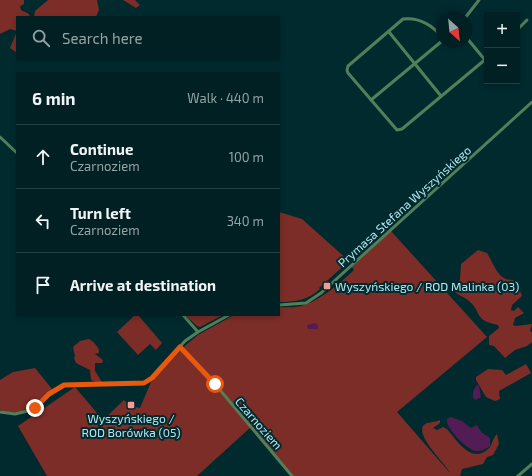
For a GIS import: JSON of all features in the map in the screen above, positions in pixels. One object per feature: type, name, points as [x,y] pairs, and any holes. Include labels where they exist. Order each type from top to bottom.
[{"type":"street","points":[[470,12],[480,0]]},
{"type":"street","points":[[436,30],[433,26],[413,18],[404,19],[348,66],[347,70],[397,130],[402,129],[484,61]]},
{"type":"street","points":[[520,27],[527,20]]},
{"type":"street","points":[[389,32],[442,96]]},
{"type":"street","points":[[472,44],[484,57]]},
{"type":"street","points":[[371,100],[436,46]]},
{"type":"street","name":"Prymasa Stefana Wyszyńskiego","points":[[280,306],[306,302],[321,293],[532,102]]},
{"type":"street","points":[[0,137],[16,152]]},
{"type":"street","points":[[184,316],[198,332]]},
{"type":"street","points":[[0,412],[15,414],[32,410],[49,394],[64,385],[144,383],[152,378],[180,347],[198,332],[227,316]]},
{"type":"street","name":"Czarnoziem","points":[[180,347],[215,384],[292,476]]},
{"type":"street","points":[[518,476],[532,464]]},
{"type":"shaded area","points":[[0,0],[24,0],[24,4],[20,6],[21,10],[29,14],[30,16],[16,16],[16,31],[10,29],[0,34]]},
{"type":"shaded area","points":[[48,0],[97,0],[99,10],[96,16],[34,16],[35,11]]},
{"type":"shaded area","points":[[123,0],[135,0],[140,5],[136,8]]},
{"type":"shaded area","points":[[16,33],[16,52],[10,48]]},
{"type":"shaded area","points":[[280,212],[302,219],[349,261],[311,296],[290,302],[280,302]]},
{"type":"shaded area","points":[[391,231],[487,337],[397,412],[450,473],[426,441],[422,428],[425,424],[440,420],[440,423],[433,428],[437,430],[443,427],[447,429],[465,449],[475,454],[487,450],[497,434],[499,444],[493,455],[487,457],[483,464],[462,469],[460,476],[293,476],[251,427],[197,476],[47,476],[18,426],[75,387],[103,420],[124,400],[130,406],[140,408],[151,382],[186,345],[198,335],[232,316],[280,316],[280,307],[298,307],[308,304],[329,291],[354,270],[352,267]]},
{"type":"shaded area","points":[[478,250],[487,253],[500,275],[508,280],[513,280],[519,288],[522,296],[512,305],[511,310],[514,311],[518,307],[524,313],[515,318],[513,325],[532,324],[530,331],[532,332],[532,342],[527,346],[515,350],[505,358],[494,346],[489,345],[489,336],[499,328],[498,325],[485,321],[479,316],[476,309],[466,298],[455,292],[455,285],[460,280],[461,264]]},
{"type":"shaded area","points":[[134,316],[139,316],[162,343],[156,350],[150,344],[138,355],[117,332]]},
{"type":"shaded area","points":[[186,316],[221,316],[200,327]]},
{"type":"shaded area","points":[[315,323],[318,325],[318,329],[308,329],[307,325]]},
{"type":"shaded area","points":[[89,339],[95,343],[99,349],[99,353],[95,354],[103,360],[102,363],[95,363],[95,371],[102,382],[97,383],[91,380],[90,370],[76,363],[74,358],[73,347],[80,341]]},
{"type":"shaded area","points":[[526,364],[531,373],[499,391],[500,399],[495,401],[486,397],[476,380],[476,377],[488,369],[502,370],[506,375]]},
{"type":"shaded area","points":[[35,368],[52,389],[35,405],[23,411],[16,413],[0,410],[0,380],[13,372]]},
{"type":"shaded area","points":[[477,385],[479,386],[481,397],[475,400],[473,398],[473,391]]},
{"type":"shaded area","points":[[451,417],[462,421],[471,428],[477,425],[481,432],[490,438],[490,446],[483,450],[477,451],[471,449],[457,438],[449,428],[447,419]]},
{"type":"place","name":"Wyszyńskiego / ROD Malinka (03)","points":[[327,286]]},
{"type":"place","name":"Wyszyńskiego / ROD Borówka (05)","points":[[131,405]]},
{"type":"route","points":[[35,408],[39,406],[49,394],[64,385],[144,383],[152,378],[180,347],[215,384]]}]
